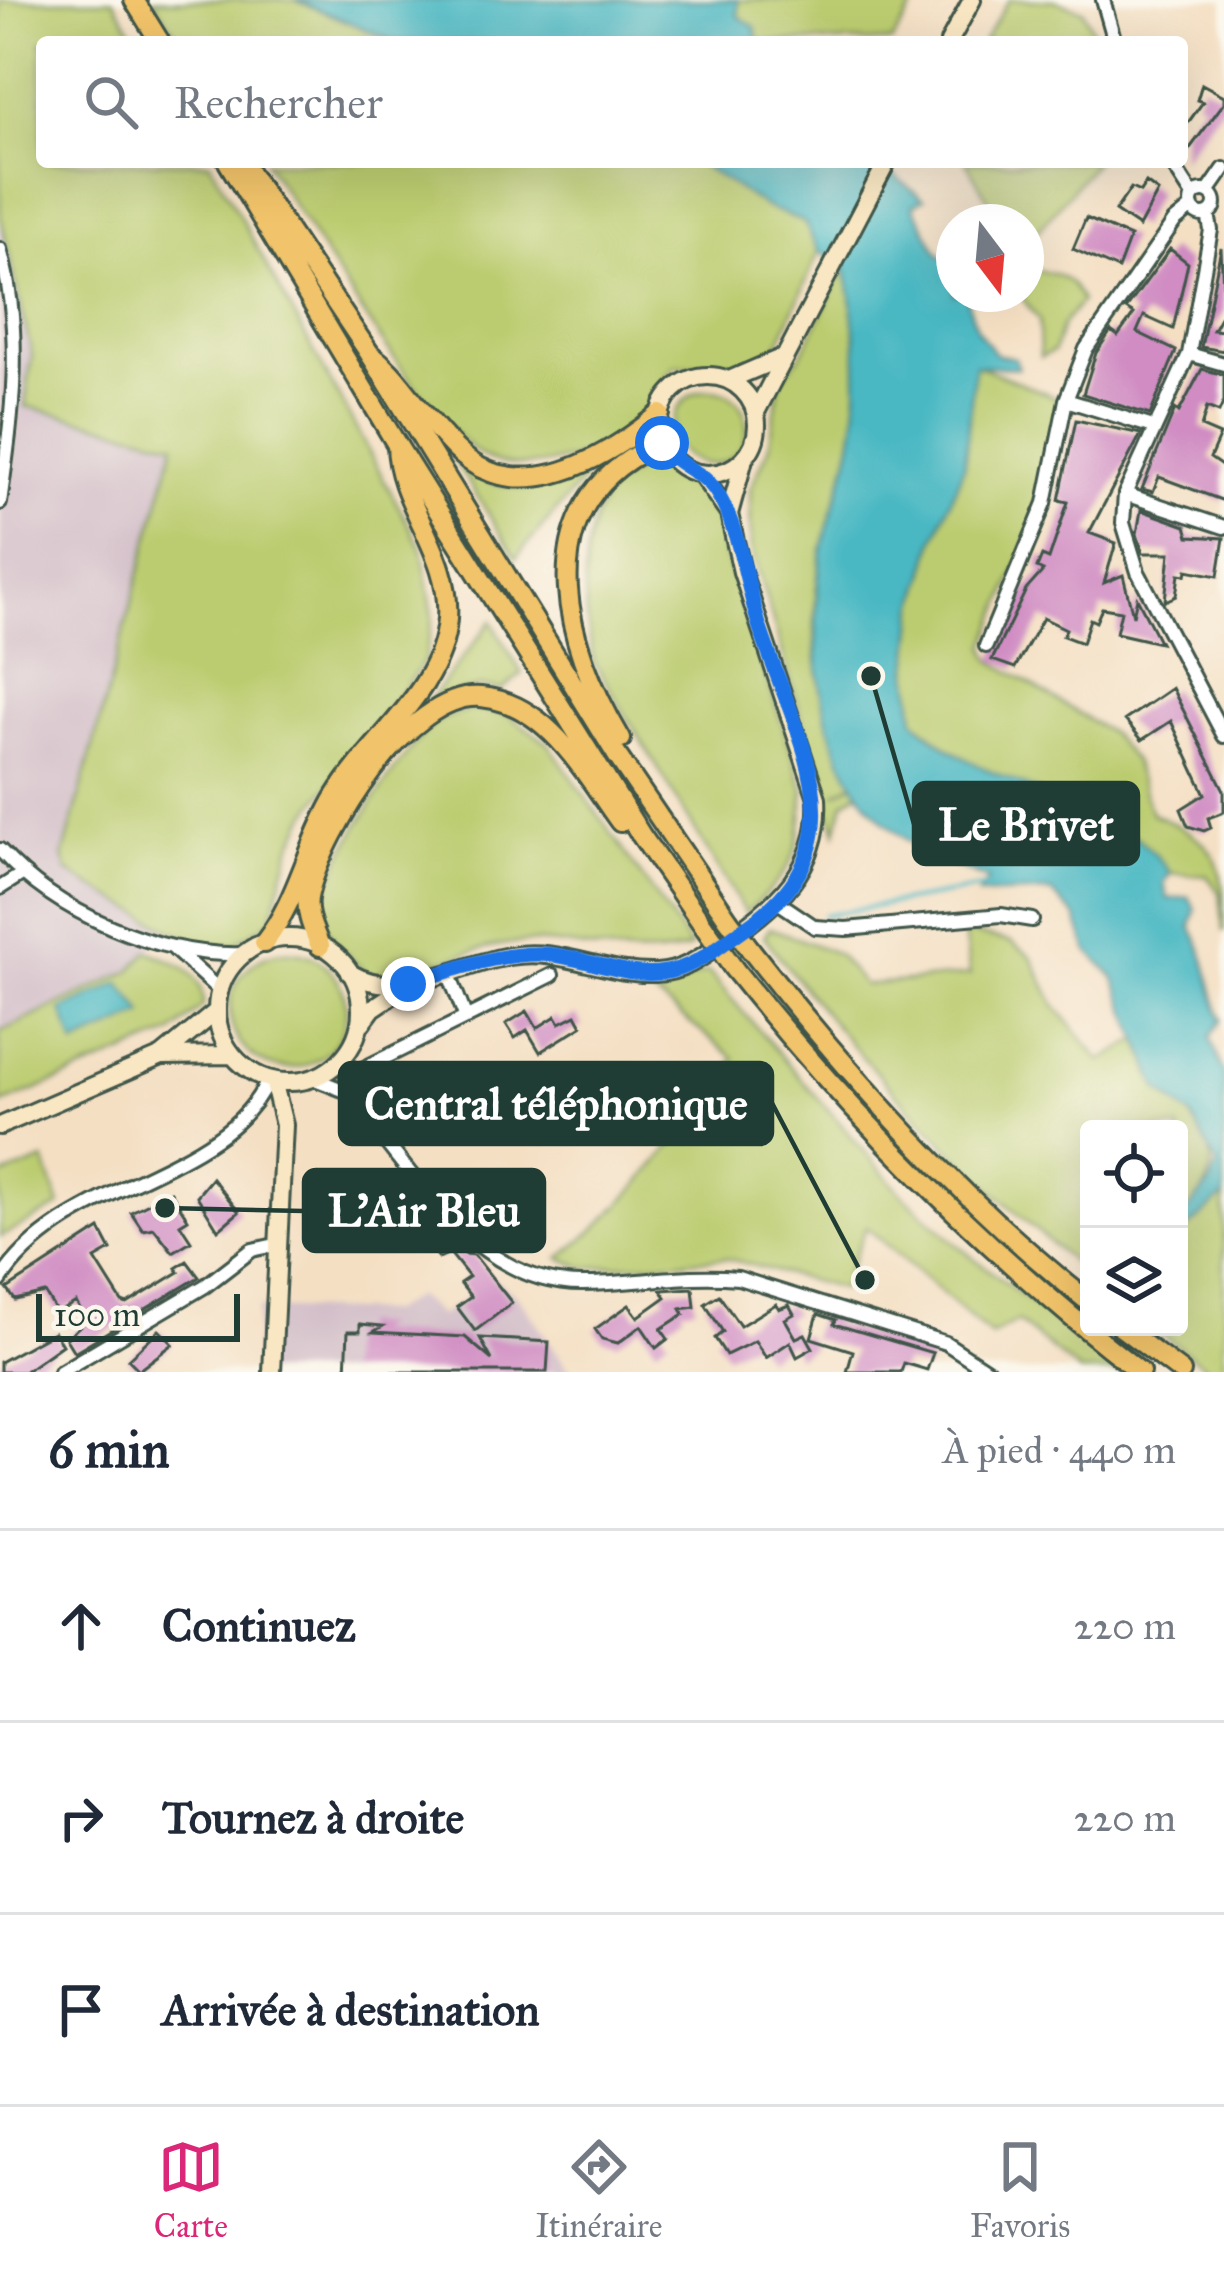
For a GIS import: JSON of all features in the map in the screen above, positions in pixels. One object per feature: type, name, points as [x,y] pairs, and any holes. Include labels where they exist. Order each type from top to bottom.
[{"type":"main road","points":[[953,36],[972,0]]},
{"type":"main road","points":[[139,8],[156,36]]},
{"type":"main road","points":[[231,168],[641,835],[734,969],[800,1053],[924,1187],[1019,1275],[1140,1372]]},
{"type":"main road","points":[[246,168],[370,354],[662,823],[750,950],[890,1116],[980,1207],[1080,1294]]},
{"type":"main road","points":[[729,514],[745,459],[757,437],[756,412],[884,168]]},
{"type":"main road","points":[[370,354],[393,370],[454,446],[478,466],[509,478],[545,476],[593,458],[660,414],[681,385],[696,377],[729,380],[783,357]]},
{"type":"main road","points":[[729,380],[756,412]]},
{"type":"main road","points":[[660,414],[659,429],[670,456]]},
{"type":"main road","points":[[264,943],[292,902],[309,845],[338,792],[436,662],[447,620],[443,575],[398,469],[398,445]]},
{"type":"main road","points":[[232,1055],[217,1011],[220,989],[244,954],[264,943],[302,939],[320,946],[369,985],[408,984],[541,954],[632,972],[674,971],[693,963],[778,902],[810,856],[817,798],[742,572],[729,514],[700,474],[670,456],[640,453],[614,470],[583,518],[566,576],[579,655],[657,798],[662,823]]},
{"type":"main road","points":[[700,474],[717,474],[745,459]]},
{"type":"main road","points":[[320,946],[308,894],[327,847],[380,763],[421,716],[448,701],[482,697],[535,718],[558,737],[621,823],[641,835]]},
{"type":"main road","points":[[350,973],[358,991],[358,1029]]},
{"type":"main road","points":[[284,1125],[308,1079],[346,1053],[373,1007],[408,984]]},
{"type":"main road","points":[[0,1126],[162,1056],[217,1011]]},
{"type":"main road","points":[[162,1056],[232,1055],[270,1080],[308,1079]]},
{"type":"main road","points":[[270,1080],[284,1125],[272,1372]]},
{"type":"main road","points":[[1133,1336],[1180,1372]]},
{"type":"street","points":[[1103,0],[1113,36]]},
{"type":"street","points":[[1176,168],[1208,214],[1211,230],[1189,354],[1125,494],[1128,550],[1224,736]]},
{"type":"street","points":[[986,646],[1045,503],[1066,400],[1086,349],[1174,222],[1224,169]]},
{"type":"street","points":[[1198,198],[1215,201],[1208,214]]},
{"type":"street","points":[[0,249],[10,293],[16,384],[0,503]]},
{"type":"street","points":[[1189,354],[1224,364]]},
{"type":"street","points":[[1066,400],[1153,428]]},
{"type":"street","points":[[1125,494],[1224,527]]},
{"type":"street","points":[[0,850],[22,874],[66,903],[173,949],[203,956],[244,954]]},
{"type":"street","points":[[0,888],[22,874]]},
{"type":"street","points":[[778,902],[815,927],[1001,915],[1032,920]]},
{"type":"street","points":[[173,949],[220,989]]},
{"type":"street","points":[[448,972],[466,1018]]},
{"type":"street","points":[[348,1092],[362,1069],[552,975]]},
{"type":"street","points":[[346,1053],[348,1092]]},
{"type":"street","points":[[308,1079],[348,1092],[475,1245],[521,1274],[579,1285],[738,1278],[946,1343],[990,1372]]},
{"type":"street","points":[[0,1281],[12,1251],[50,1226],[242,1123],[270,1080]]},
{"type":"street","points":[[60,1372],[205,1286],[252,1250],[280,1244]]},
{"type":"shaded area","points":[[0,214],[32,355],[25,406],[175,443],[63,857],[80,880],[169,927],[130,971],[0,1032]]},
{"type":"shaded area","points":[[494,1279],[518,1296],[571,1372],[253,1372],[258,1308],[390,1312],[416,1296],[440,1316]]},
{"type":"green space","points":[[0,0],[113,0],[135,36],[36,36],[36,168],[213,168],[422,549],[433,616],[425,661],[307,814],[290,849],[271,920],[233,945],[200,946],[67,871],[63,857],[175,443],[25,406],[32,355],[0,214]]},
{"type":"green space","points":[[153,0],[295,0],[382,36],[178,36]]},
{"type":"green space","points":[[565,0],[918,0],[896,36],[641,36]]},
{"type":"green space","points":[[1009,0],[1053,0],[1083,10],[1095,36],[987,36]]},
{"type":"green space","points":[[269,168],[705,168],[766,207],[804,222],[819,252],[778,345],[742,367],[675,366],[626,433],[597,450],[558,462],[518,465],[486,458],[431,406],[369,322]]},
{"type":"green space","points":[[970,168],[1090,168],[1044,224],[1044,204],[991,204]]},
{"type":"green space","points":[[845,267],[856,349],[856,414],[821,557],[815,614],[824,702],[854,782],[835,794],[855,783],[860,791],[844,802],[836,832],[751,548],[750,489],[769,448],[780,382],[802,353]]},
{"type":"green space","points":[[1044,272],[1060,276],[1081,302],[1062,325],[1054,351],[1040,357],[1039,320],[1033,312],[1044,312]]},
{"type":"green space","points":[[974,364],[1060,399],[1043,502],[986,646],[991,660],[1110,733],[1133,760],[1151,813],[1192,834],[1213,856],[1222,886],[1224,932],[1220,893],[1207,876],[1170,873],[1138,838],[968,764],[915,721],[909,669],[916,607],[934,541],[964,466]]},
{"type":"green space","points":[[710,390],[736,401],[747,427],[736,453],[710,464],[684,453],[673,427],[684,401]]},
{"type":"green space","points":[[450,453],[490,482],[524,489],[589,473],[516,558]]},
{"type":"green space","points":[[659,464],[671,466],[711,495],[724,552],[804,789],[792,859],[745,913],[594,662],[585,575],[595,517],[609,493],[630,474]]},
{"type":"green space","points":[[492,621],[522,674],[502,690],[479,687],[430,699]]},
{"type":"green space","points":[[474,709],[508,715],[548,743],[691,947],[648,955],[516,943],[465,953],[381,981],[344,952],[322,912],[350,840],[424,734],[442,719]]},
{"type":"green space","points":[[770,928],[836,953],[864,985],[970,975],[964,932],[1011,942],[1031,956],[1055,1005],[1101,1061],[1139,1039],[1157,1086],[1190,1115],[1208,1145],[1211,1170],[1201,1195],[1188,1210],[1188,1120],[1080,1120],[1080,1268],[1000,1198],[876,1072],[764,936]]},
{"type":"green space","points":[[148,951],[194,976],[203,1006],[173,1033],[0,1105],[0,1032],[130,971]]},
{"type":"green space","points":[[288,952],[310,957],[329,969],[341,988],[346,1010],[341,1032],[329,1051],[310,1063],[288,1068],[266,1063],[247,1051],[235,1032],[230,1010],[235,988],[247,969],[266,957]]},
{"type":"green space","points":[[708,972],[902,1194],[956,1244],[1119,1372],[1080,1372],[1017,1321],[991,1336],[866,1227],[841,1289],[725,1258],[585,1268],[560,1258],[610,1215],[655,1165],[735,1058],[647,989]]},
{"type":"green space","points":[[44,1160],[60,1206],[0,1237],[0,1177]]},
{"type":"green space","points":[[1224,1196],[1224,1372],[1213,1372],[1164,1336],[1188,1336],[1188,1228]]},
{"type":"water","points":[[296,0],[738,0],[738,16],[755,27],[757,36],[382,36]]},
{"type":"water","points":[[705,168],[885,168],[924,199],[913,205],[936,249],[936,312],[971,312],[995,354],[1015,358],[1018,368],[975,365],[964,466],[934,541],[916,607],[909,669],[915,720],[943,745],[977,764],[1119,827],[1148,848],[1170,873],[1164,884],[1168,899],[1189,897],[1196,910],[1191,927],[1222,1020],[1210,1037],[1224,1074],[1224,1196],[1188,1228],[1188,1210],[1211,1183],[1217,1165],[1191,1116],[1158,1089],[1114,977],[1088,951],[1076,917],[1051,892],[978,895],[988,880],[899,834],[872,809],[836,746],[819,674],[817,600],[823,547],[851,448],[856,349],[845,267],[819,252],[804,222],[766,207]]},
{"type":"water","points":[[120,983],[144,1014],[75,1045],[62,1010]]},
{"type":"building","points":[[1202,84],[1224,96],[1224,103],[1188,151],[1188,123],[1203,102],[1197,100]]},
{"type":"building","points":[[1146,183],[1158,192],[1139,227],[1115,211],[1131,188],[1140,192]]},
{"type":"building","points":[[1086,218],[1130,237],[1118,269],[1073,249]]},
{"type":"building","points":[[1221,248],[1224,310],[1213,330],[1224,331],[1224,351],[1201,347]]},
{"type":"building","points":[[1170,249],[1188,263],[1173,329],[1144,316],[1137,332],[1176,351],[1150,415],[1083,394],[1096,353],[1111,331],[1118,336],[1134,314],[1126,309]]},
{"type":"building","points":[[1202,369],[1224,375],[1224,401],[1219,412],[1207,407],[1201,427],[1220,435],[1210,458],[1223,467],[1224,501],[1159,477],[1153,492],[1142,489],[1175,409],[1179,412]]},
{"type":"building","points":[[1076,420],[1141,434],[1089,533],[1116,543],[1104,583],[1123,575],[1133,616],[1137,598],[1160,643],[1116,633],[1121,611],[1102,608],[1096,622],[1090,619],[1082,643],[1063,636],[1066,629],[1043,618],[1015,668],[992,660],[1026,590],[1043,571],[1037,568],[1042,556],[1049,559],[1068,502],[1059,500]]},
{"type":"building","points":[[1141,510],[1186,526],[1189,536],[1224,538],[1218,576],[1187,570],[1186,575],[1179,574],[1176,596],[1165,601],[1170,553],[1143,553],[1137,534]]},
{"type":"building","points":[[1172,688],[1224,790],[1224,812],[1208,818],[1211,828],[1204,831],[1188,826],[1181,809],[1205,794],[1171,721],[1142,740],[1125,720]]},
{"type":"building","points":[[527,1011],[537,1028],[556,1016],[560,1023],[576,1015],[582,1026],[540,1052],[527,1030],[515,1038],[506,1024]]},
{"type":"building","points":[[212,1178],[239,1212],[218,1230],[197,1196]]},
{"type":"building","points":[[171,1192],[188,1219],[180,1224],[191,1241],[173,1252],[154,1228],[143,1230],[131,1212]]},
{"type":"building","points":[[434,1218],[465,1254],[474,1255],[512,1303],[475,1331],[457,1307],[471,1297],[460,1283],[469,1277],[450,1253],[439,1258],[415,1228]]},
{"type":"building","points":[[100,1229],[111,1250],[95,1259],[122,1302],[127,1304],[179,1272],[176,1268],[187,1261],[199,1277],[74,1352],[66,1339],[86,1320],[76,1302],[57,1313],[45,1293],[15,1300],[7,1289]]},
{"type":"building","points":[[693,1288],[695,1307],[681,1309],[684,1314],[661,1329],[668,1339],[656,1348],[641,1326],[618,1343],[602,1339],[595,1329],[629,1305],[638,1317],[666,1297],[661,1290]]},
{"type":"building","points":[[719,1295],[740,1326],[776,1304],[779,1309],[789,1305],[794,1314],[785,1319],[796,1338],[805,1334],[813,1348],[797,1357],[790,1342],[766,1358],[755,1341],[726,1355],[715,1338],[723,1332],[705,1304]]},
{"type":"building","points":[[818,1314],[836,1320],[834,1324],[933,1353],[927,1370],[904,1363],[901,1372],[847,1372],[853,1351],[811,1338]]},
{"type":"building","points":[[360,1324],[383,1326],[373,1332],[465,1337],[492,1360],[480,1338],[549,1342],[547,1372],[346,1372],[348,1331],[360,1331]]},
{"type":"building","points":[[159,1330],[173,1344],[139,1370],[128,1359]]},
{"type":"building","points":[[54,1332],[62,1345],[24,1372],[0,1372],[0,1362]]},
{"type":"waterway","points":[[824,915],[983,888]]},
{"type":"place","name":"Le Brivet","points":[[871,676]]},
{"type":"place","name":"L'Air Bleu","points":[[165,1208]]},
{"type":"place","name":"Central téléphonique","points":[[865,1280]]},
{"type":"route","points":[[408,984],[510,956],[541,954],[632,972],[674,971],[760,918],[801,874],[810,856],[818,820],[817,798],[742,572],[729,514],[713,486],[679,465],[662,443]]}]
